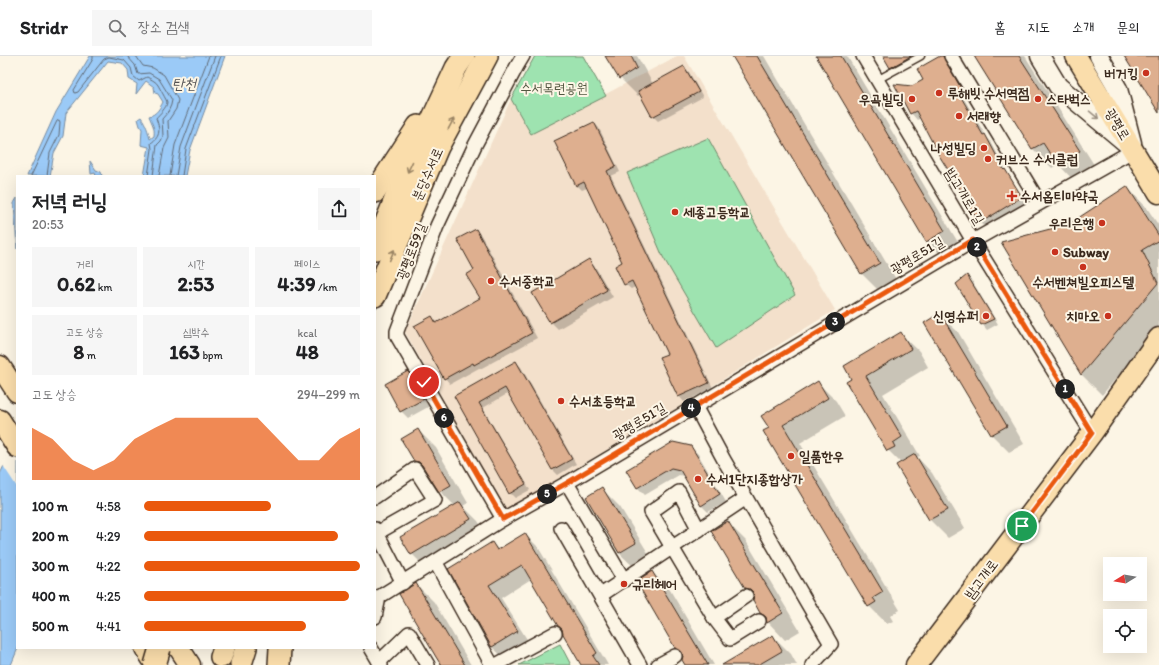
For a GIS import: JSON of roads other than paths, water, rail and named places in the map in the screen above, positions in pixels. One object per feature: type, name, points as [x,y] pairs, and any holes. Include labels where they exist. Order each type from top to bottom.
[{"type":"highway","name":"분당수서로","points":[[376,298],[438,147],[487,56]]},
{"type":"highway","name":"분당수서로","points":[[376,247],[396,197],[460,62]]},
{"type":"highway","points":[[376,190],[460,62]]},
{"type":"highway","points":[[155,665],[160,649]]},
{"type":"highway","points":[[278,665],[280,649]]},
{"type":"main road","points":[[1040,56],[1058,86],[1134,150]]},
{"type":"main road","name":"광평로","points":[[1076,56],[1159,193]]},
{"type":"main road","points":[[1099,56],[1118,88],[1134,150]]},
{"type":"main road","name":"밤고개로","points":[[916,665],[1092,433],[1159,338]]},
{"type":"main road","points":[[0,366],[16,390]]},
{"type":"main road","points":[[0,420],[16,445]]},
{"type":"main road","points":[[146,649],[155,665]]},
{"type":"main road","points":[[180,649],[190,665]]},
{"type":"street","name":"광평로59길","points":[[503,519],[397,336],[397,331],[440,219],[475,145],[523,56]]},
{"type":"street","name":"밤고개로1길","points":[[863,56],[973,240],[1092,433]]},
{"type":"street","points":[[951,56],[1039,202]]},
{"type":"street","name":"광평로51길","points":[[376,612],[379,597],[436,563],[503,519],[567,483],[973,240],[1134,150]]},
{"type":"street","points":[[695,406],[746,498],[831,644],[812,665]]},
{"type":"street","points":[[376,496],[415,469],[435,500],[376,531],[403,583]]},
{"type":"street","points":[[567,483],[624,580]]},
{"type":"street","points":[[699,530],[679,492],[651,512],[714,618],[730,639],[759,621]]},
{"type":"street","points":[[601,596],[746,498]]},
{"type":"street","points":[[561,528],[640,665]]},
{"type":"street","points":[[436,563],[492,665]]},
{"type":"street","points":[[714,618],[746,596]]},
{"type":"street","points":[[372,649],[380,664],[409,633],[428,665]]},
{"type":"street","points":[[496,665],[556,633]]},
{"type":"street","points":[[658,665],[675,656]]},
{"type":"lane","points":[[878,80],[921,56]]},
{"type":"water","name":"탄천","points":[[90,56],[225,56],[190,150],[185,175],[144,175],[149,147],[141,145],[142,129],[138,119],[141,117],[143,120],[150,139],[154,136],[154,130],[149,116],[156,113],[163,102],[158,94],[155,93],[154,87],[146,81],[136,94],[137,84],[129,79],[128,70],[122,63],[108,61],[66,113],[63,136],[54,153],[50,175],[27,175],[56,112]]},
{"type":"water","points":[[90,161],[96,170],[101,172],[102,175],[96,175],[95,173],[91,174]]},
{"type":"water","points":[[16,200],[16,234],[14,203]]},
{"type":"water","points":[[16,440],[16,649],[18,649],[11,665],[0,665],[0,474]]},
{"type":"place","name":"버거킹","points":[[1146,73]]},
{"type":"place","name":"루해빗 수서역점","points":[[939,93]]},
{"type":"place","name":"우곡빌딩","points":[[912,99]]},
{"type":"place","name":"스타벅스","points":[[1038,99]]},
{"type":"place","name":"서래향","points":[[959,116]]},
{"type":"place","name":"나성빌딩","points":[[984,148]]},
{"type":"place","name":"커브스 수서클럽","points":[[988,159]]},
{"type":"place","name":"수서옵티마약국","points":[[1012,196]]},
{"type":"place","name":"세종고등학교","points":[[675,212]]},
{"type":"place","name":"우리은행","points":[[1102,223]]},
{"type":"place","name":"Subway","points":[[1055,252]]},
{"type":"place","name":"수서벤쳐빌오피스텔","points":[[1083,267]]},
{"type":"place","name":"수서중학교","points":[[491,281]]},
{"type":"place","name":"신영슈퍼","points":[[986,316]]},
{"type":"place","name":"치마오","points":[[1108,316]]},
{"type":"place","name":"수서초등학교","points":[[561,401]]},
{"type":"place","name":"일품한우","points":[[791,456]]},
{"type":"place","name":"수서1단지종합상가","points":[[698,479]]},
{"type":"place","name":"규리헤어","points":[[624,584]]},
{"type":"park label","name":"수서목련공원","points":[[554,88]]}]
